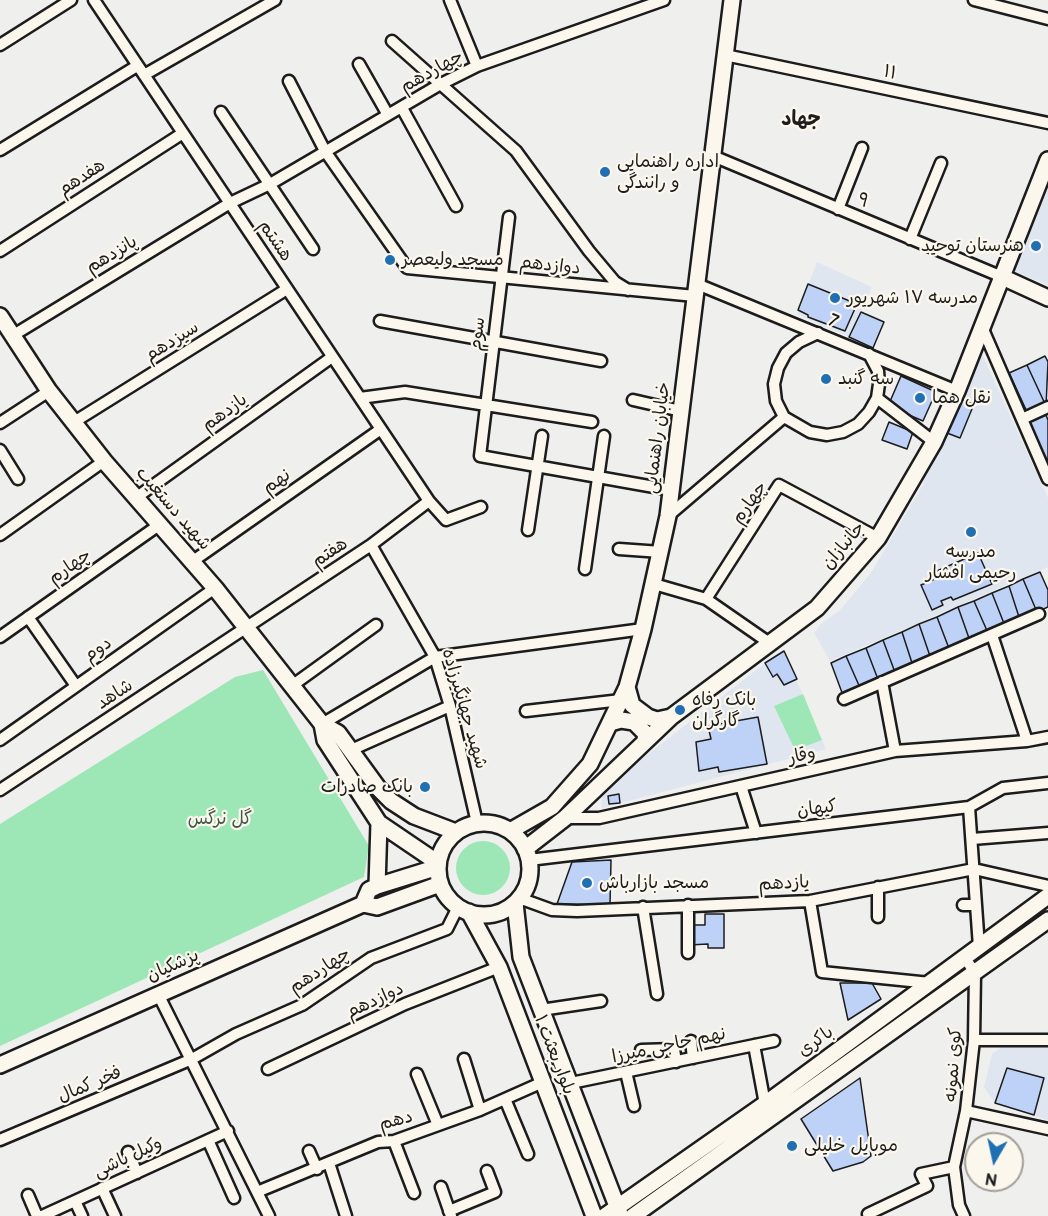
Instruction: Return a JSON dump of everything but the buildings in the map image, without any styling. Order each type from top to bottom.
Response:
[{"type":"main road","name":"خیابان راهنمایی","points":[[510,831],[552,807],[590,764],[624,694],[643,629],[668,516],[732,0]]},
{"type":"main road","name":"جانبازان","points":[[527,854],[670,717],[768,642],[817,608],[878,538],[934,442],[957,391],[1000,276],[1029,219],[1048,160]]},
{"type":"main road","points":[[1000,276],[1048,298]]},
{"type":"main road","name":"شهید دستغیب","points":[[0,316],[49,391],[104,461],[193,561],[322,723]]},
{"type":"main road","points":[[624,694],[632,705],[648,717],[657,720],[670,717]]},
{"type":"main road","points":[[610,723],[621,720],[634,722],[646,734],[645,740]]},
{"type":"main road","points":[[322,723],[338,733],[378,788],[391,801],[414,816],[456,832]]},
{"type":"main road","points":[[322,723],[325,740],[380,823],[438,865]]},
{"type":"main road","points":[[380,823],[377,886],[438,865]]},
{"type":"main road","points":[[477,823],[489,823],[510,831],[527,854],[529,880],[517,900],[494,914],[464,910],[444,893],[440,884],[438,865],[442,849],[456,832],[477,823]]},
{"type":"main road","name":"پزشکیان","points":[[0,1065],[363,904],[377,907],[440,884]]},
{"type":"main road","name":"پزشکیان","points":[[363,904],[369,890],[377,886]]},
{"type":"main road","name":"باکری","points":[[614,1213],[1048,896]]},
{"type":"main road","name":"بلوار بعثت ۱","points":[[517,900],[521,957],[571,1083],[614,1213]]},
{"type":"main road","name":"بلوار بعثت ۱","points":[[464,910],[499,967],[594,1216]]},
{"type":"main road","name":"باکری","points":[[633,1216],[1048,920]]},
{"type":"street","points":[[0,45],[71,0]]},
{"type":"street","name":"هشتم","points":[[94,0],[429,501],[446,520],[481,507]]},
{"type":"street","points":[[0,150],[141,70],[275,0]]},
{"type":"street","points":[[450,0],[477,66]]},
{"type":"street","name":"چهاردهم","points":[[230,203],[270,184],[439,85],[477,66],[664,0]]},
{"type":"street","points":[[974,0],[1048,19]]},
{"type":"street","points":[[392,41],[516,151],[589,251],[615,282],[630,291]]},
{"type":"street","name":"۱۱","points":[[725,55],[1048,123]]},
{"type":"street","points":[[359,64],[388,115]]},
{"type":"street","name":"دوازدهم","points":[[289,81],[325,151],[407,268],[630,291],[696,290]]},
{"type":"street","points":[[402,108],[456,206]]},
{"type":"street","points":[[221,112],[314,249]]},
{"type":"street","name":"هفدهم","points":[[0,251],[183,133]]},
{"type":"street","points":[[838,209],[862,148]]},
{"type":"street","name":"۹","points":[[713,156],[1000,276]]},
{"type":"street","points":[[910,239],[941,163]]},
{"type":"street","name":"پانزدهم","points":[[12,336],[230,203]]},
{"type":"street","name":"سوم","points":[[508,217],[480,456],[538,466]]},
{"type":"street","name":"سیزدهم","points":[[74,422],[287,289]]},
{"type":"street","name":"7","points":[[696,290],[818,333],[957,391]]},
{"type":"street","points":[[380,321],[601,361]]},
{"type":"street","points":[[982,327],[1048,479]]},
{"type":"street","points":[[818,333],[799,342],[786,353],[778,368],[774,384],[776,401],[784,417],[810,432],[827,435],[843,432],[858,424],[869,412],[877,398],[878,371],[869,354]]},
{"type":"street","name":"یازدهم","points":[[137,497],[332,357]]},
{"type":"street","points":[[0,423],[49,391]]},
{"type":"street","points":[[360,398],[405,392],[592,422]]},
{"type":"street","points":[[877,398],[934,442]]},
{"type":"street","points":[[633,400],[681,411]]},
{"type":"street","points":[[1022,419],[1048,406]]},
{"type":"street","points":[[668,516],[784,417]]},
{"type":"street","name":"نهم","points":[[193,561],[381,429]]},
{"type":"street","points":[[528,530],[542,436]]},
{"type":"street","points":[[585,569],[604,436]]},
{"type":"street","points":[[0,450],[18,478]]},
{"type":"street","points":[[0,535],[104,461]]},
{"type":"street","points":[[538,466],[671,490]]},
{"type":"street","name":"چهارم","points":[[706,598],[779,485],[878,538]]},
{"type":"street","name":"هفتم","points":[[247,628],[371,545],[429,501]]},
{"type":"street","name":"چهارم","points":[[0,637],[159,525]]},
{"type":"street","name":"شهید جهانگیرزاده","points":[[371,545],[435,657],[450,706],[477,823]]},
{"type":"street","points":[[619,549],[661,552]]},
{"type":"street","points":[[654,584],[706,598],[768,642]]},
{"type":"street","name":"دوم","points":[[0,740],[215,588]]},
{"type":"street","points":[[844,699],[1039,615]]},
{"type":"street","points":[[28,617],[76,686]]},
{"type":"street","points":[[293,685],[376,626]]},
{"type":"street","name":"شاهد","points":[[0,789],[247,628]]},
{"type":"street","points":[[322,723],[435,657],[643,629]]},
{"type":"street","points":[[992,635],[1028,741]]},
{"type":"street","points":[[882,682],[895,751]]},
{"type":"street","points":[[526,711],[624,694]]},
{"type":"street","points":[[351,750],[450,706]]},
{"type":"street","name":"وقار","points":[[565,818],[599,818],[895,751],[1028,741],[1048,737]]},
{"type":"street","points":[[980,947],[969,807],[1003,788],[1048,783]]},
{"type":"street","points":[[741,786],[756,833]]},
{"type":"street","name":"کیهان","points":[[527,854],[756,833],[969,807]]},
{"type":"street","points":[[972,839],[1048,833]]},
{"type":"street","name":"یازدهم","points":[[517,900],[552,910],[577,911],[810,901],[974,868],[1048,886]]},
{"type":"street","points":[[878,887],[879,917]]},
{"type":"street","points":[[810,901],[822,972],[930,983]]},
{"type":"street","points":[[688,905],[688,953]]},
{"type":"street","points":[[963,905],[976,905]]},
{"type":"street","points":[[644,907],[657,994]]},
{"type":"street","name":"چهاردهم","points":[[192,1059],[237,1034],[302,1005],[371,958],[447,929],[464,910]]},
{"type":"street","points":[[964,958],[975,973]]},
{"type":"street","name":"دوازدهم","points":[[268,1069],[405,1004],[499,967]]},
{"type":"street","name":"کوی نمونه","points":[[975,973],[974,1040],[966,1111],[1048,1129]]},
{"type":"street","points":[[158,994],[269,1216]]},
{"type":"street","points":[[541,1010],[601,1001]]},
{"type":"street","points":[[974,1040],[1048,1040]]},
{"type":"street","points":[[692,1041],[693,1058]]},
{"type":"street","name":"نهم حاجی میرزا","points":[[571,1083],[774,1041]]},
{"type":"street","points":[[754,1045],[765,1104]]},
{"type":"street","points":[[641,1050],[674,1049],[676,1062]]},
{"type":"street","name":"فخر کمال","points":[[0,1140],[192,1059]]},
{"type":"street","points":[[464,1059],[480,1110]]},
{"type":"street","points":[[626,1072],[634,1106]]},
{"type":"street","points":[[417,1074],[438,1125]]},
{"type":"street","name":"دهم","points":[[257,1192],[296,1173],[317,1169],[378,1142],[394,1141],[480,1110],[543,1082]]},
{"type":"street","points":[[505,1099],[528,1154]]},
{"type":"street","points":[[964,1216],[959,1205],[954,1167],[966,1111]]},
{"type":"street","name":"وکیل باشی","points":[[42,1216],[228,1131]]},
{"type":"street","points":[[208,1140],[234,1198]]},
{"type":"street","points":[[394,1141],[414,1193]]},
{"type":"street","points":[[309,1151],[317,1169]]},
{"type":"street","points":[[128,1152],[137,1173]]},
{"type":"street","points":[[329,1163],[346,1216]]},
{"type":"street","points":[[868,1214],[927,1186],[921,1174],[954,1167]]},
{"type":"street","points":[[441,1187],[450,1214],[495,1192],[487,1171]]},
{"type":"street","points":[[102,1188],[115,1216]]},
{"type":"street","points":[[28,1196],[37,1216]]},
{"type":"street","points":[[75,1201],[82,1216]]},
{"type":"shaded area","name":"هنرستان توحید","points":[[1048,183],[1048,285],[1014,271]]},
{"type":"shaded area","name":"مدرسه ۱۷ شهریور","points":[[817,262],[872,287],[849,337],[797,314]]},
{"type":"shaded area","name":"مدرسه رحیمی افشار","points":[[981,352],[1048,498],[1048,567],[830,661],[814,633],[820,625],[840,610],[871,573],[924,483],[922,476],[967,388]]},
{"type":"shaded area","points":[[784,651],[826,749],[602,808],[601,791],[765,663]]},
{"type":"shaded area","points":[[1048,1042],[1048,1120],[995,1103],[984,1087],[992,1054],[1007,1043]]},
{"type":"green space","name":"گل نرگس","points":[[263,670],[369,846],[364,877],[0,1046],[0,824],[235,677]]},
{"type":"green space","points":[[803,694],[822,740],[795,750],[774,706]]},
{"type":"green space","points":[[478,841],[488,841],[498,845],[506,853],[510,868],[506,883],[498,891],[488,895],[478,895],[468,891],[460,883],[456,873],[456,863],[460,853],[468,845]]},
{"type":"place","name":"اداره راهنمایی و رانندگی","points":[[605,172]]},
{"type":"place","name":"هنرستان توحید","points":[[1036,246]]},
{"type":"place","name":"مسجد ولیعصر","points":[[390,260]]},
{"type":"place","name":"مدرسه ۱۷ شهریور","points":[[835,298]]},
{"type":"place","name":"سه گنبد","points":[[826,379]]},
{"type":"place","name":"نقل هما","points":[[920,398]]},
{"type":"place","name":"مدرسه رحیمی افشار","points":[[971,532]]},
{"type":"place","name":"بانک رفاه گارگران","points":[[680,710]]},
{"type":"place","name":"بانک صادرات","points":[[425,787]]},
{"type":"place","name":"مسجد بازارباش","points":[[587,883]]},
{"type":"place","name":"موبایل خلیلی","points":[[792,1146]]},
{"type":"district","name":"جهاد","points":[[801,120]]}]
